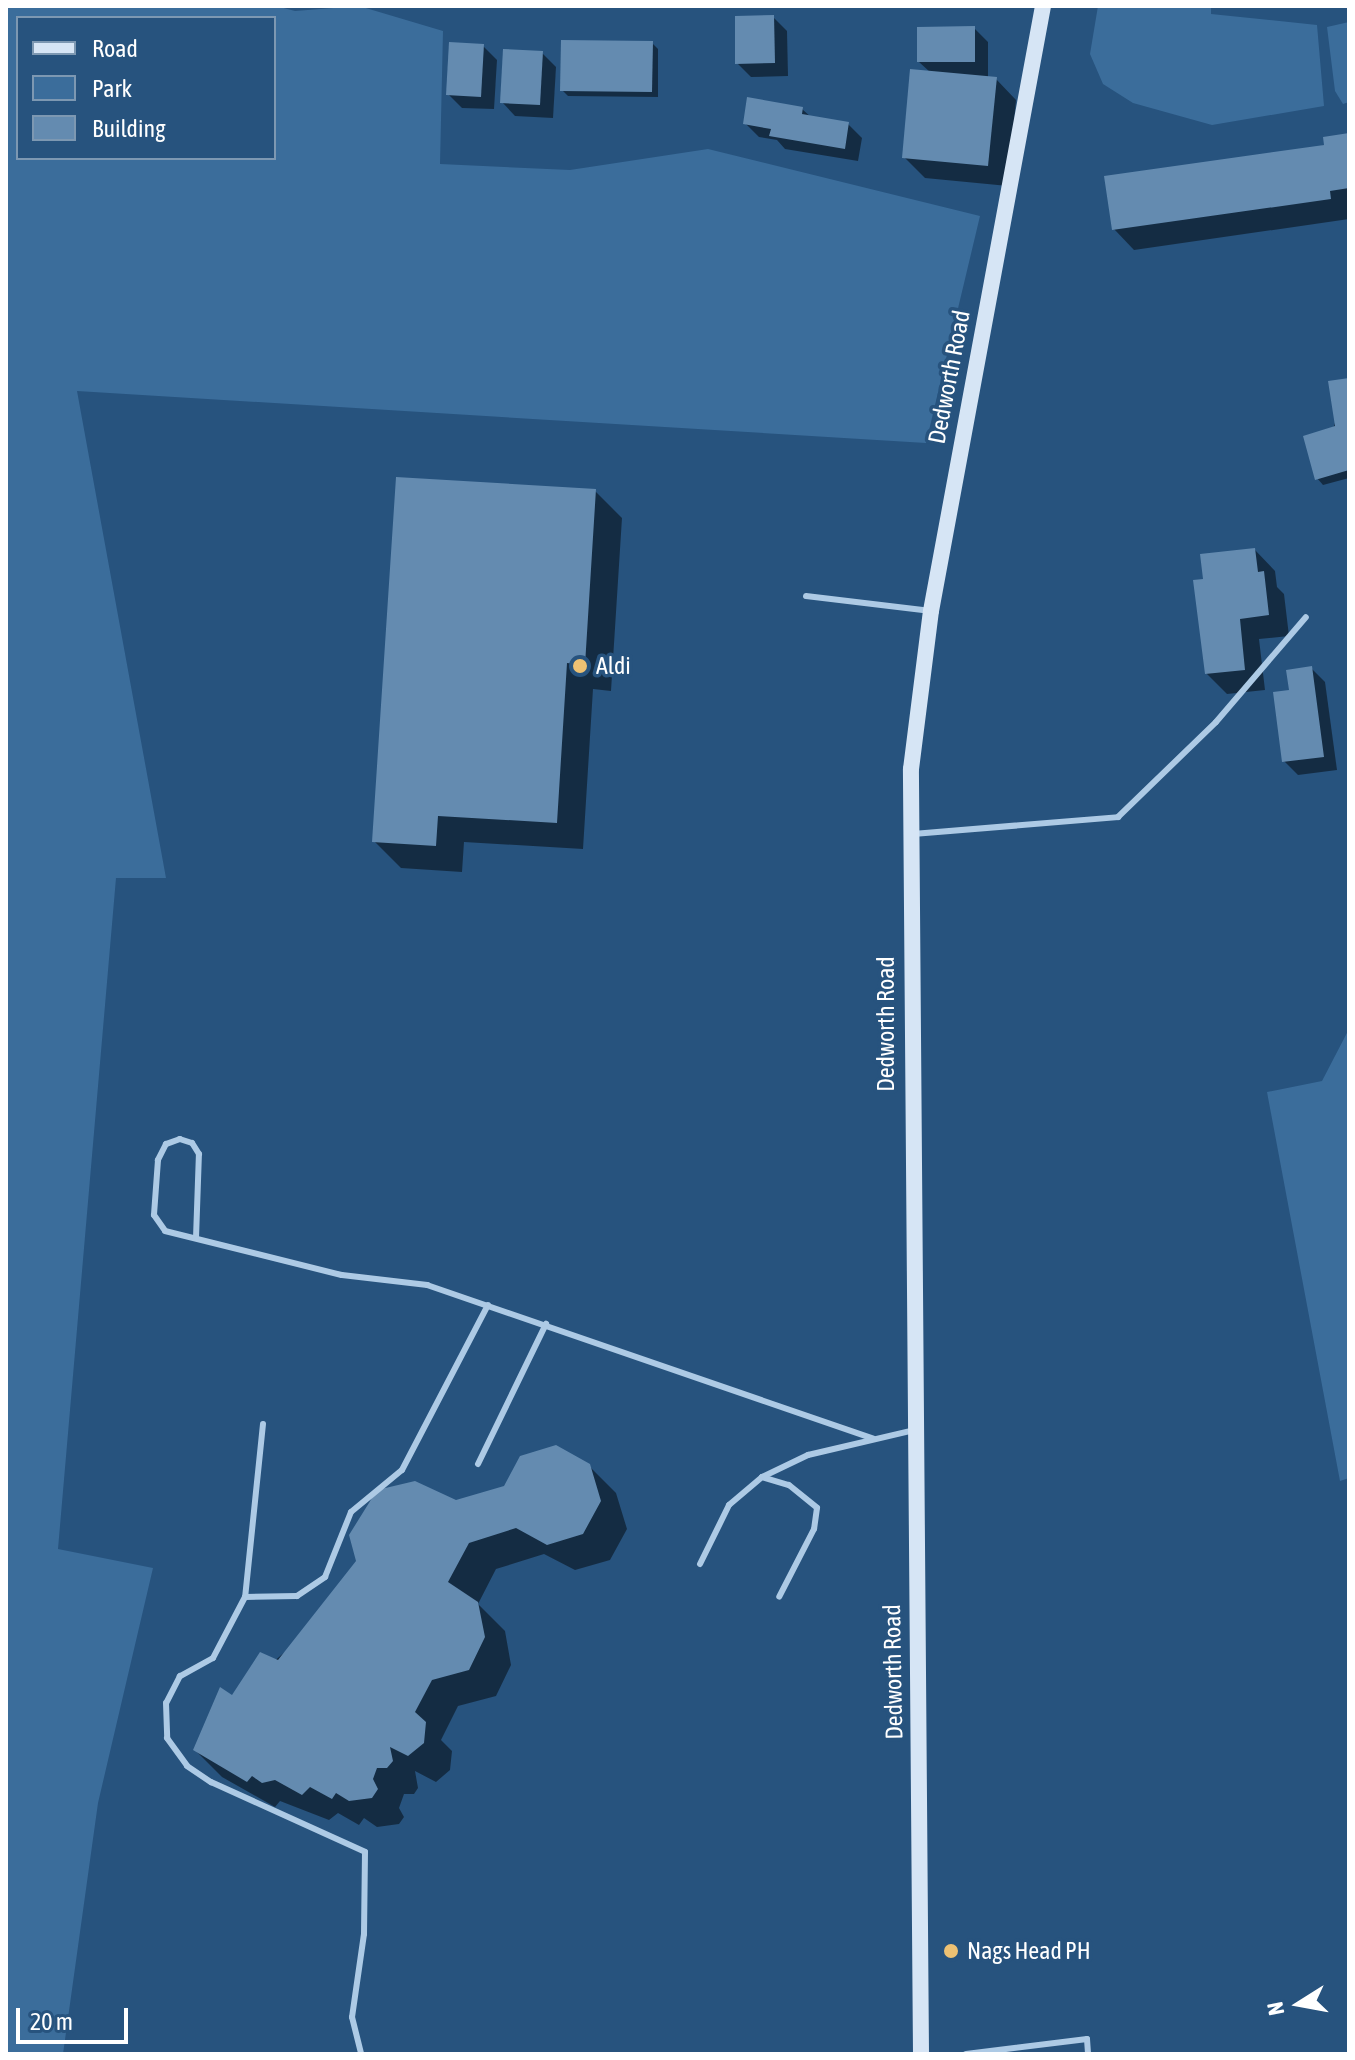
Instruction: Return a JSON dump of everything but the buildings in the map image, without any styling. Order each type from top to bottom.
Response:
[{"type":"main road","name":"Dedworth Road","points":[[921,2054],[909,835],[915,713],[931,611],[1043,6]]},
{"type":"lane","points":[[806,596],[931,611]]},
{"type":"lane","points":[[909,835],[1118,817],[1216,722],[1306,617]]},
{"type":"lane","points":[[196,1238],[199,1154],[192,1143],[180,1139],[166,1144],[158,1160],[154,1215],[165,1231],[342,1275],[427,1285],[873,1439]]},
{"type":"lane","points":[[245,1597],[297,1596],[325,1577],[351,1512],[402,1470],[488,1305]]},
{"type":"lane","points":[[478,1464],[546,1324]]},
{"type":"lane","points":[[263,1424],[245,1597],[213,1658],[180,1676],[166,1703],[167,1738],[187,1766],[211,1782],[365,1852],[364,1934],[352,2017],[361,2054]]},
{"type":"lane","points":[[700,1564],[729,1505],[762,1477],[808,1455],[915,1430]]},
{"type":"lane","points":[[762,1477],[789,1485],[817,1508],[814,1529],[779,1597]]},
{"type":"lane","points":[[966,2054],[1087,2039],[1088,2054]]},
{"type":"green space","points":[[6,6],[276,6],[295,11],[359,6],[443,31],[440,164],[570,170],[708,149],[980,216],[926,443],[77,391],[166,878],[116,878],[58,1549],[153,1568],[98,1803],[63,2054],[6,2054]]},
{"type":"green space","points":[[1098,6],[1211,6],[1211,14],[1317,25],[1324,106],[1212,125],[1133,103],[1103,84],[1090,54]]},
{"type":"green space","points":[[1349,22],[1349,102],[1343,104],[1335,91],[1327,27]]},
{"type":"green space","points":[[1349,1029],[1349,1478],[1340,1481],[1267,1092],[1322,1081]]},
{"type":"place","name":"Aldi","points":[[580,666]]},
{"type":"place","name":"Nags Head PH","points":[[951,1951]]}]
